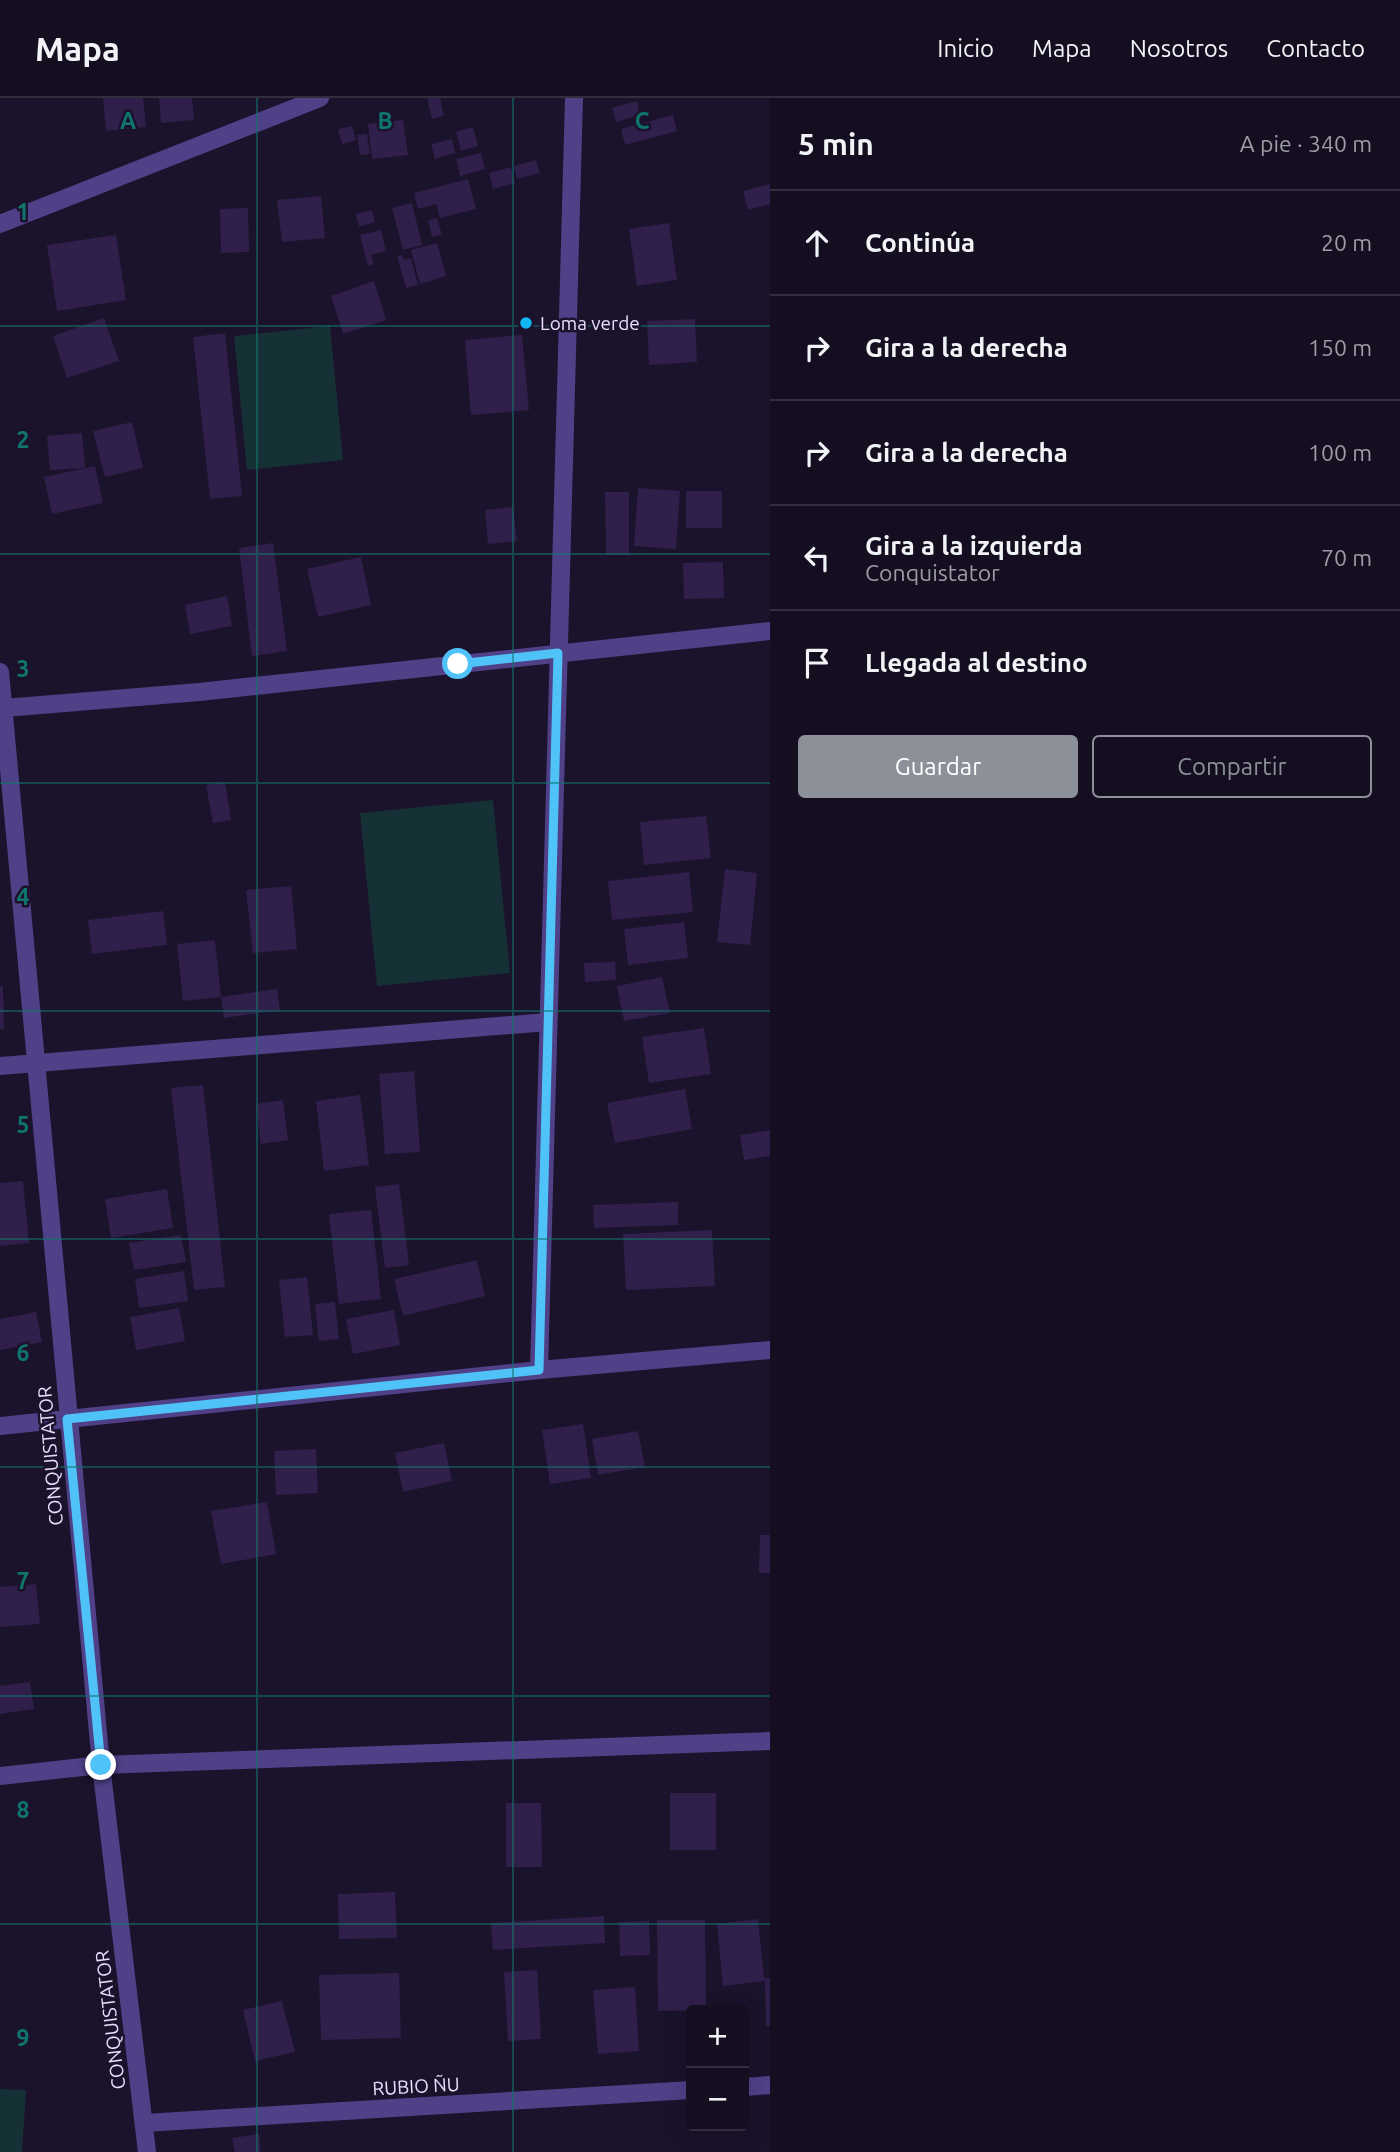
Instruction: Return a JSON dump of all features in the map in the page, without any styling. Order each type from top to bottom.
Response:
[{"type":"street","points":[[0,224],[320,98]]},
{"type":"street","points":[[539,1370],[574,98]]},
{"type":"street","points":[[3,720],[199,692],[770,631]]},
{"type":"street","name":"CONQUISTATOR","points":[[0,671],[101,1765],[147,2152]]},
{"type":"street","points":[[0,1066],[548,1022]]},
{"type":"street","points":[[0,1426],[539,1370],[770,1350]]},
{"type":"street","points":[[0,1776],[101,1765],[770,1741]]},
{"type":"street","points":[[749,2087],[770,2085]]},
{"type":"street","name":"RUBIO ÑU","points":[[144,2123],[686,2090]]},
{"type":"green space","points":[[330,326],[343,460],[247,470],[234,336]]},
{"type":"green space","points":[[493,800],[510,973],[377,986],[360,813]]},
{"type":"green space","points":[[0,2089],[26,2090],[22,2152],[0,2152]]},
{"type":"building","points":[[103,98],[143,98],[146,127],[106,131]]},
{"type":"building","points":[[159,98],[192,98],[194,120],[161,123]]},
{"type":"building","points":[[427,98],[440,98],[444,116],[432,119]]},
{"type":"building","points":[[637,101],[640,115],[616,122],[612,108]]},
{"type":"building","points":[[673,115],[677,131],[625,145],[621,129]]},
{"type":"building","points":[[403,120],[408,155],[372,159],[368,124]]},
{"type":"building","points":[[352,126],[356,140],[342,144],[338,129]]},
{"type":"building","points":[[473,127],[478,146],[461,151],[456,132]]},
{"type":"building","points":[[367,134],[370,154],[360,155],[357,135]]},
{"type":"building","points":[[452,139],[455,153],[435,159],[431,144]]},
{"type":"building","points":[[481,153],[485,169],[460,176],[456,159]]},
{"type":"building","points":[[536,160],[540,173],[517,179],[514,166]]},
{"type":"building","points":[[511,167],[515,183],[493,189],[489,173]]},
{"type":"building","points":[[468,179],[476,209],[440,218],[436,204],[418,209],[414,193]]},
{"type":"building","points":[[770,184],[770,204],[748,210],[743,191]]},
{"type":"building","points":[[321,196],[325,238],[282,242],[277,200]]},
{"type":"building","points":[[412,203],[422,245],[403,250],[392,208]]},
{"type":"building","points":[[248,208],[249,252],[221,253],[220,209]]},
{"type":"building","points":[[372,210],[375,222],[359,227],[356,214]]},
{"type":"building","points":[[437,218],[442,235],[432,237],[428,220]]},
{"type":"building","points":[[669,223],[677,280],[637,286],[629,229]]},
{"type":"building","points":[[381,230],[386,251],[371,255],[374,264],[368,266],[360,235]]},
{"type":"building","points":[[116,235],[126,300],[57,311],[47,245]]},
{"type":"building","points":[[437,243],[446,276],[420,284],[411,250]]},
{"type":"building","points":[[402,255],[404,260],[411,258],[418,285],[406,288],[397,256]]},
{"type":"building","points":[[374,281],[386,320],[343,334],[331,296]]},
{"type":"building","points":[[104,318],[119,361],[67,378],[53,336]]},
{"type":"building","points":[[695,319],[697,362],[649,365],[647,321]]},
{"type":"building","points":[[225,333],[242,496],[210,499],[193,337]]},
{"type":"building","points":[[522,335],[529,410],[471,415],[465,340]]},
{"type":"building","points":[[132,422],[143,468],[105,477],[93,431]]},
{"type":"building","points":[[82,433],[85,468],[50,470],[47,436]]},
{"type":"building","points":[[95,466],[103,503],[52,514],[44,477]]},
{"type":"building","points":[[638,488],[680,491],[676,549],[634,546]]},
{"type":"building","points":[[686,491],[722,491],[722,528],[686,528]]},
{"type":"building","points":[[605,492],[629,492],[629,555],[606,555]]},
{"type":"building","points":[[513,507],[517,541],[488,544],[485,510]]},
{"type":"building","points":[[273,543],[287,651],[252,656],[239,548]]},
{"type":"building","points":[[361,557],[371,605],[318,617],[307,569]]},
{"type":"building","points":[[723,562],[724,598],[684,599],[683,563]]},
{"type":"building","points":[[227,596],[232,626],[190,634],[185,605]]},
{"type":"building","points":[[225,782],[231,820],[213,823],[206,785]]},
{"type":"building","points":[[706,816],[711,858],[644,865],[640,822]]},
{"type":"building","points":[[725,869],[757,873],[750,945],[717,942]]},
{"type":"building","points":[[689,872],[693,912],[612,920],[608,881]]},
{"type":"building","points":[[291,886],[297,949],[253,953],[246,890]]},
{"type":"building","points":[[163,911],[167,945],[92,954],[88,920]]},
{"type":"building","points":[[684,922],[688,958],[628,965],[624,929]]},
{"type":"building","points":[[215,940],[221,997],[183,1001],[177,944]]},
{"type":"building","points":[[615,962],[616,980],[585,982],[584,963]]},
{"type":"building","points":[[662,977],[670,1013],[624,1021],[617,986]]},
{"type":"building","points":[[0,986],[3,986],[4,1029],[0,1029]]},
{"type":"building","points":[[277,989],[280,1010],[224,1018],[221,997]]},
{"type":"building","points":[[704,1028],[711,1074],[649,1083],[642,1037]]},
{"type":"building","points":[[414,1071],[420,1152],[385,1154],[379,1074]]},
{"type":"building","points":[[203,1085],[225,1287],[194,1290],[171,1088]]},
{"type":"building","points":[[685,1089],[692,1129],[615,1143],[607,1103]]},
{"type":"building","points":[[360,1095],[369,1165],[324,1171],[316,1101]]},
{"type":"building","points":[[283,1100],[288,1140],[261,1144],[256,1104]]},
{"type":"building","points":[[770,1130],[770,1156],[744,1160],[740,1135]]},
{"type":"building","points":[[23,1181],[29,1243],[0,1246],[0,1183]]},
{"type":"building","points":[[399,1184],[409,1265],[385,1268],[375,1187]]},
{"type":"building","points":[[167,1189],[173,1228],[111,1238],[105,1199]]},
{"type":"building","points":[[678,1202],[678,1225],[594,1228],[593,1205]]},
{"type":"building","points":[[371,1210],[381,1299],[339,1304],[329,1214]]},
{"type":"building","points":[[712,1230],[715,1286],[626,1290],[623,1234]]},
{"type":"building","points":[[181,1235],[186,1262],[134,1270],[129,1243]]},
{"type":"building","points":[[477,1260],[485,1296],[403,1316],[394,1279]]},
{"type":"building","points":[[184,1271],[188,1301],[139,1308],[135,1279]]},
{"type":"building","points":[[307,1277],[313,1335],[285,1337],[279,1280]]},
{"type":"building","points":[[335,1302],[339,1339],[319,1341],[315,1304]]},
{"type":"building","points":[[179,1308],[185,1341],[136,1350],[130,1317]]},
{"type":"building","points":[[394,1310],[400,1345],[353,1354],[346,1319]]},
{"type":"building","points":[[36,1312],[42,1342],[0,1350],[0,1319]]},
{"type":"building","points":[[583,1424],[591,1478],[550,1484],[542,1430]]},
{"type":"building","points":[[638,1431],[645,1467],[598,1475],[592,1439]]},
{"type":"building","points":[[444,1443],[452,1481],[403,1492],[395,1453]]},
{"type":"building","points":[[316,1449],[318,1493],[276,1495],[274,1451]]},
{"type":"building","points":[[267,1502],[276,1554],[221,1564],[211,1511]]},
{"type":"building","points":[[760,1535],[770,1535],[770,1573],[759,1573]]},
{"type":"building","points":[[36,1584],[40,1624],[0,1627],[0,1587]]},
{"type":"building","points":[[30,1682],[34,1709],[0,1714],[0,1686]]},
{"type":"building","points":[[670,1793],[716,1793],[716,1850],[670,1850]]},
{"type":"building","points":[[506,1803],[541,1803],[542,1867],[506,1867]]},
{"type":"building","points":[[395,1892],[397,1938],[339,1939],[338,1894]]},
{"type":"building","points":[[604,1916],[605,1943],[493,1950],[491,1923]]},
{"type":"building","points":[[758,1919],[764,1978],[770,1978],[770,2026],[766,2026],[765,1981],[723,1986],[717,1924]]},
{"type":"building","points":[[657,1920],[705,1920],[706,2005],[686,2005],[686,2010],[658,2011]]},
{"type":"building","points":[[649,1921],[650,1955],[620,1956],[619,1922]]},
{"type":"building","points":[[537,1970],[541,2039],[508,2041],[504,1972]]},
{"type":"building","points":[[399,1973],[401,2038],[321,2040],[319,1975]]},
{"type":"building","points":[[635,1987],[639,2051],[598,2054],[593,1990]]},
{"type":"building","points":[[282,2001],[295,2052],[255,2061],[243,2010]]},
{"type":"building","points":[[259,2134],[261,2152],[235,2152],[232,2138]]},
{"type":"place","name":"Loma verde","points":[[526,323]]},
{"type":"route","points":[[101,1765],[67,1419],[539,1370],[558,653],[458,664]]}]
